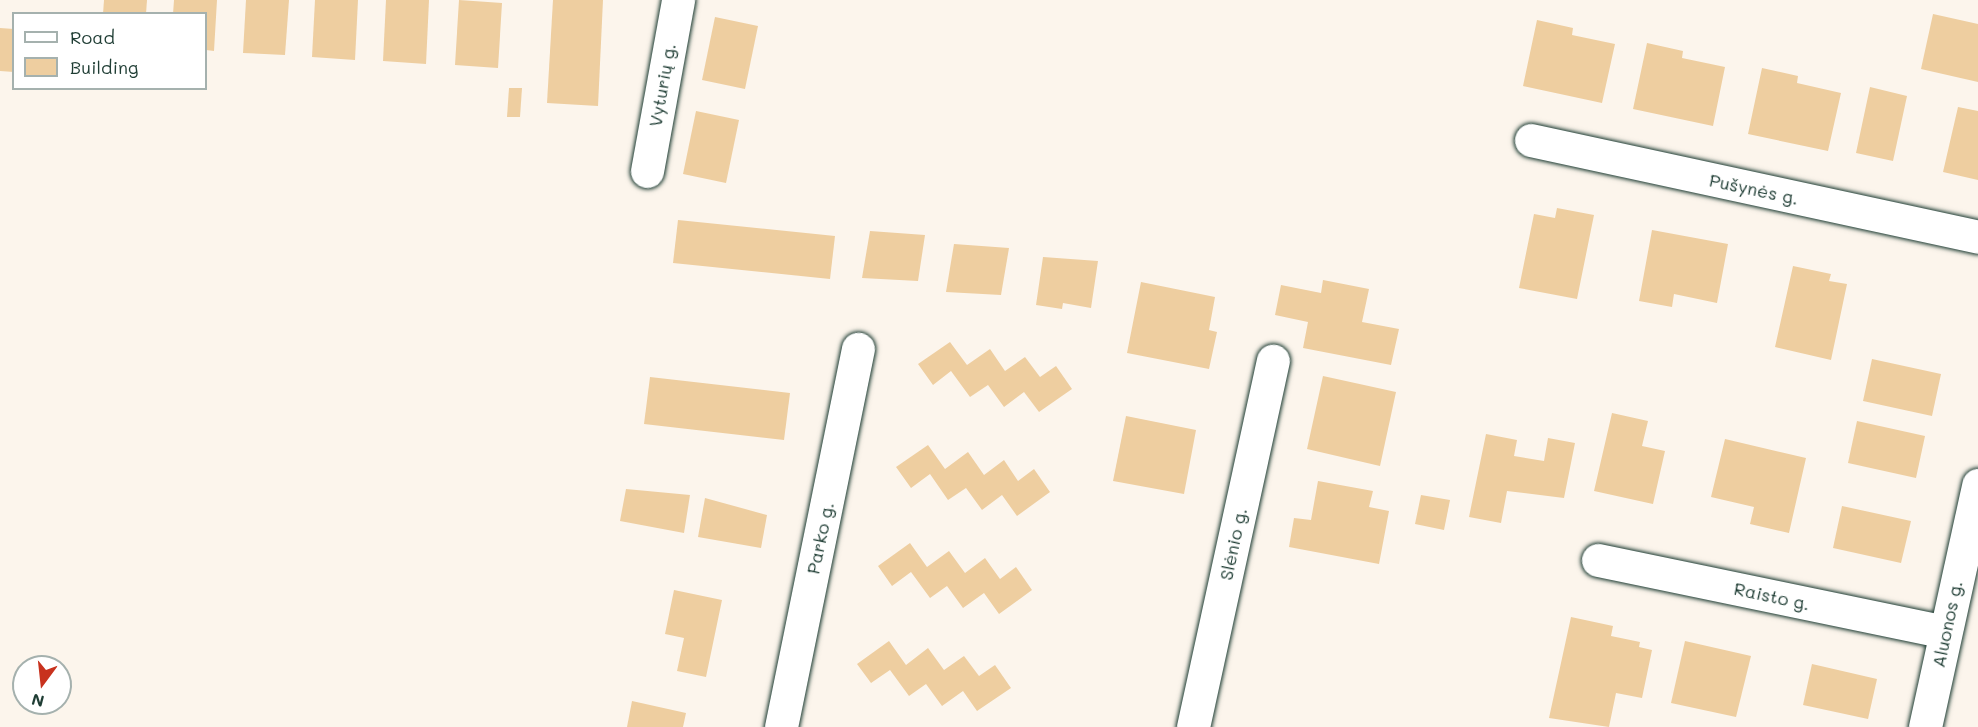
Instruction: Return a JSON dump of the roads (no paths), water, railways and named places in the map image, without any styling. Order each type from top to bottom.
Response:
[{"type":"street","name":"Vyturių g.","points":[[646,171],[678,0]]},
{"type":"street","name":"Pušynės g.","points":[[1531,140],[1978,237]]},
{"type":"street","name":"Parko g.","points":[[781,727],[858,349]]},
{"type":"street","name":"Slėnio g.","points":[[1193,727],[1273,361]]},
{"type":"street","name":"Aluonos g.","points":[[1925,727],[1978,485]]},
{"type":"street","name":"Raisto g.","points":[[1598,560],[1945,632]]}]
